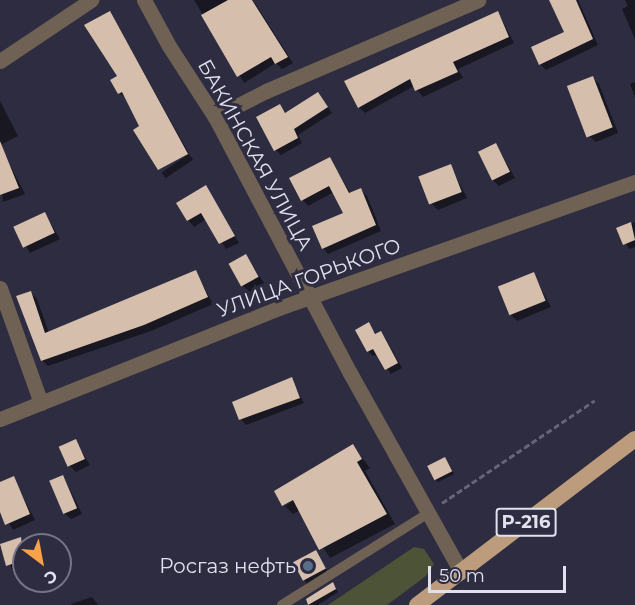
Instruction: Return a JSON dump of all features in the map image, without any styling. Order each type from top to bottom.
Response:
[{"type":"highway","name":"Р-216","points":[[417,605],[635,439]]},
{"type":"street","points":[[0,61],[91,0]]},
{"type":"street","name":"БАКИНСКАЯ УЛИЦА","points":[[144,0],[169,46],[215,117],[427,514],[461,572]]},
{"type":"street","points":[[215,117],[266,91],[478,0]]},
{"type":"street","name":"УЛИЦА ГОРЬКОГО","points":[[0,418],[279,308],[311,299],[635,182]]},
{"type":"street","points":[[0,288],[40,403]]},
{"type":"lane","points":[[282,605],[427,514]]},
{"type":"path","points":[[427,514],[595,400]]},
{"type":"green space","points":[[414,547],[424,549],[434,564],[426,576],[387,605],[328,605]]},
{"type":"building","points":[[228,0],[252,0],[288,57],[275,64],[271,57],[237,77],[201,15]]},
{"type":"building","points":[[549,0],[576,0],[593,39],[539,65],[531,47],[564,32]]},
{"type":"building","points":[[110,11],[188,154],[158,170],[133,130],[139,126],[122,92],[118,94],[110,80],[117,76],[84,25]]},
{"type":"building","points":[[498,11],[509,37],[453,62],[458,72],[415,91],[410,79],[358,108],[344,81]]},
{"type":"building","points":[[593,76],[613,127],[587,137],[567,86]]},
{"type":"building","points":[[318,92],[328,107],[294,129],[298,138],[274,151],[256,117],[280,104],[285,113]]},
{"type":"building","points":[[0,141],[19,188],[0,195]]},
{"type":"building","points":[[496,143],[510,172],[492,181],[478,152]]},
{"type":"building","points":[[330,157],[349,193],[361,188],[376,225],[322,249],[312,226],[343,213],[329,186],[301,201],[289,178]]},
{"type":"building","points":[[451,164],[462,192],[429,205],[418,177]]},
{"type":"building","points":[[206,185],[235,236],[219,244],[201,213],[187,221],[176,203]]},
{"type":"building","points":[[45,212],[55,233],[23,248],[13,227]]},
{"type":"building","points":[[631,222],[635,240],[623,245],[616,228]]},
{"type":"building","points":[[246,254],[259,277],[241,286],[229,264]]},
{"type":"building","points":[[196,270],[208,297],[144,325],[41,361],[16,296],[31,291],[45,333]]},
{"type":"building","points":[[534,272],[546,301],[509,315],[498,287]]},
{"type":"building","points":[[369,322],[375,334],[381,331],[398,363],[385,370],[373,349],[367,352],[355,330]]},
{"type":"building","points":[[292,377],[300,398],[239,420],[232,402]]},
{"type":"building","points":[[76,439],[85,459],[68,467],[59,447]]},
{"type":"building","points":[[353,444],[362,459],[357,462],[387,514],[319,550],[293,500],[282,506],[274,491]]},
{"type":"building","points":[[445,457],[452,471],[434,480],[427,466]]},
{"type":"building","points":[[63,475],[77,508],[63,514],[49,481]]},
{"type":"building","points":[[14,476],[30,514],[5,525],[0,512],[0,482]]},
{"type":"building","points":[[12,540],[12,564],[6,566],[0,544]]},
{"type":"building","points":[[316,550],[326,569],[303,581],[293,562]]},
{"type":"building","points":[[333,582],[336,589],[308,605],[306,599]]},
{"type":"place","name":"Росгаз нефть","points":[[308,566]]}]
